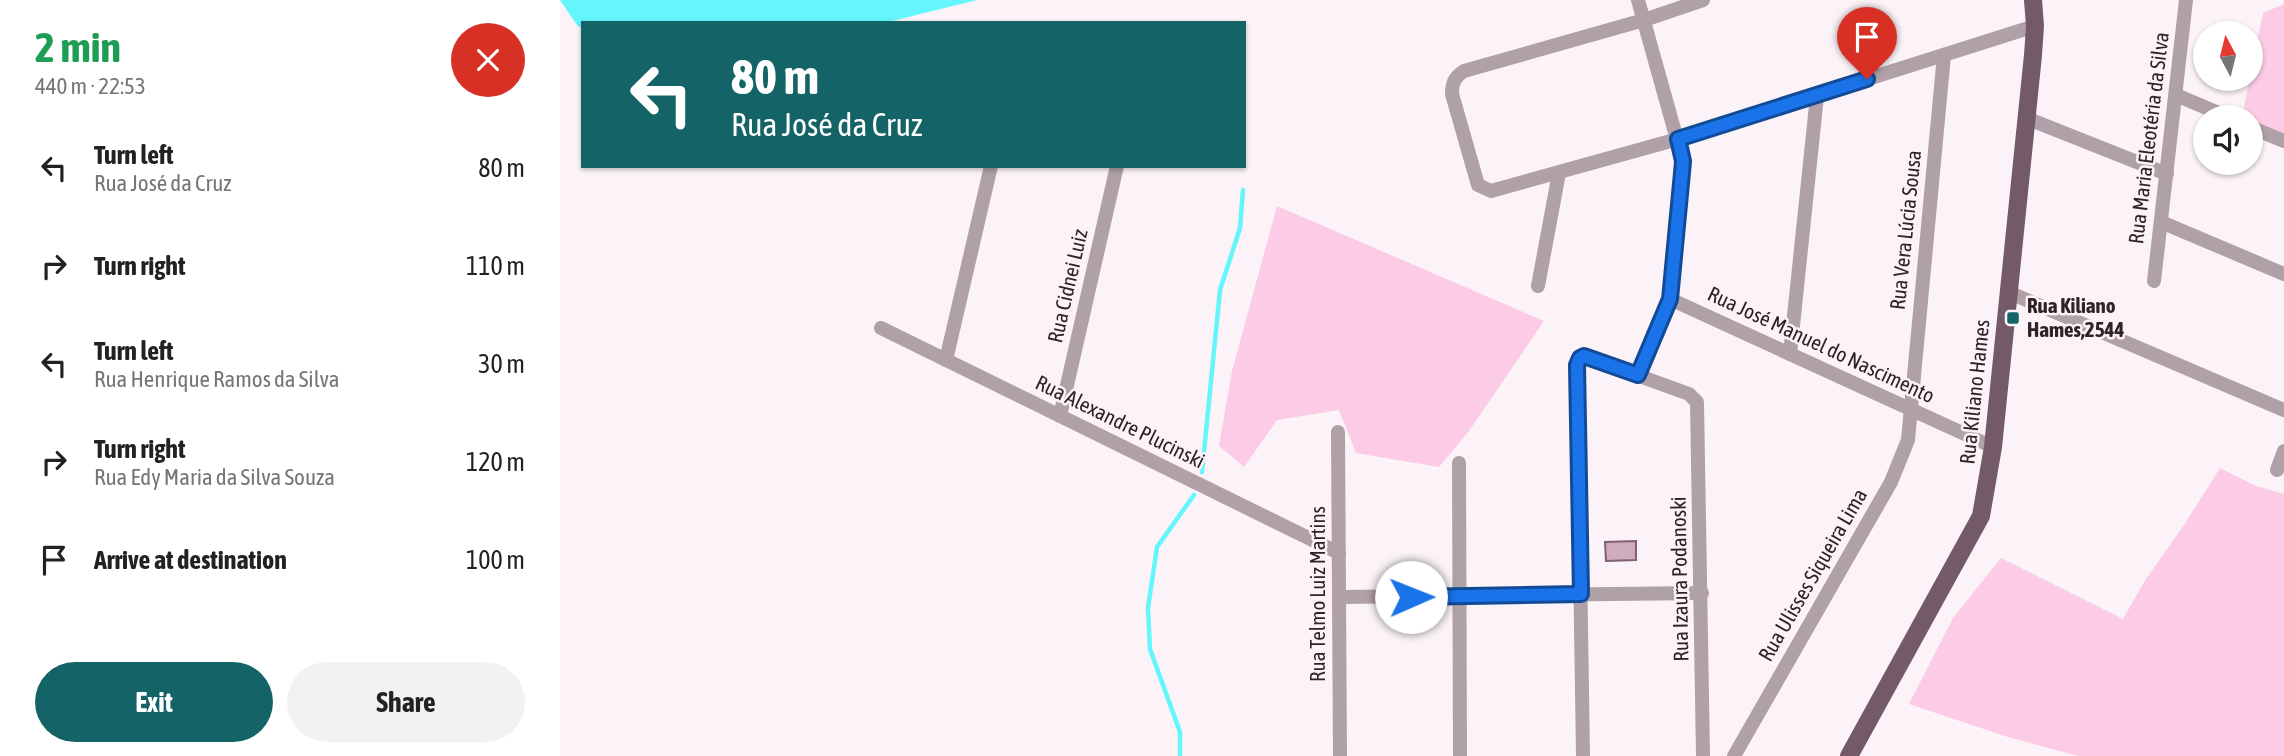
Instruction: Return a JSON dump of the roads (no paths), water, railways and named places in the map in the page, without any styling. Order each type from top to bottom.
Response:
[{"type":"main road","name":"Rua Kiliano Hames","points":[[1849,756],[1981,516],[1993,447],[2035,26],[2033,0]]},
{"type":"street","points":[[1583,756],[1577,365],[1580,358],[1587,358],[1638,375],[1670,299],[1683,161],[1638,0]]},
{"type":"street","points":[[1703,0],[1644,20],[1464,71],[1456,77],[1452,94],[1478,185],[1491,191],[1559,173],[1678,139],[2035,26]]},
{"type":"street","name":"Rua Maria Eleotéria da Silva","points":[[2154,281],[2186,0]]},
{"type":"street","name":"Rua Vera Lúcia Sousa","points":[[1910,409],[1944,55]]},
{"type":"street","points":[[2176,95],[2200,105]]},
{"type":"street","points":[[1790,354],[1816,96]]},
{"type":"street","points":[[2026,118],[2167,174]]},
{"type":"street","points":[[2263,132],[2284,141]]},
{"type":"street","points":[[946,360],[991,168]]},
{"type":"street","name":"Rua Cidnei Luiz","points":[[1060,416],[1117,168]]},
{"type":"street","points":[[1538,286],[1559,173]]},
{"type":"street","points":[[2161,222],[2284,274]]},
{"type":"street","points":[[2008,292],[2284,411]]},
{"type":"street","name":"Rua José Manuel do Nascimento","points":[[1670,299],[1993,447]]},
{"type":"street","name":"Rua Alexandre Plucinski","points":[[881,328],[1339,553]]},
{"type":"street","name":"Rua Izaura Podanoski","points":[[1638,375],[1689,394],[1697,402],[1703,756]]},
{"type":"street","name":"Rua Ulisses Siqueira Lima","points":[[1734,756],[1891,482],[1908,440],[1910,409]]},
{"type":"street","name":"Rua Telmo Luiz Martins","points":[[1338,432],[1340,756]]},
{"type":"street","points":[[2277,470],[2284,451]]},
{"type":"street","points":[[1459,463],[1460,756]]},
{"type":"street","points":[[1339,597],[1702,593]]},
{"type":"water","points":[[560,0],[977,0],[892,21],[581,21],[581,28]]},
{"type":"waterway","points":[[1202,472],[1220,290],[1240,228],[1243,190]]},
{"type":"waterway","points":[[1180,756],[1180,732],[1150,649],[1148,608],[1157,547],[1194,495]]},
{"type":"place","name":"Rua Kiliano Hames,2544","points":[[2013,318]]}]
